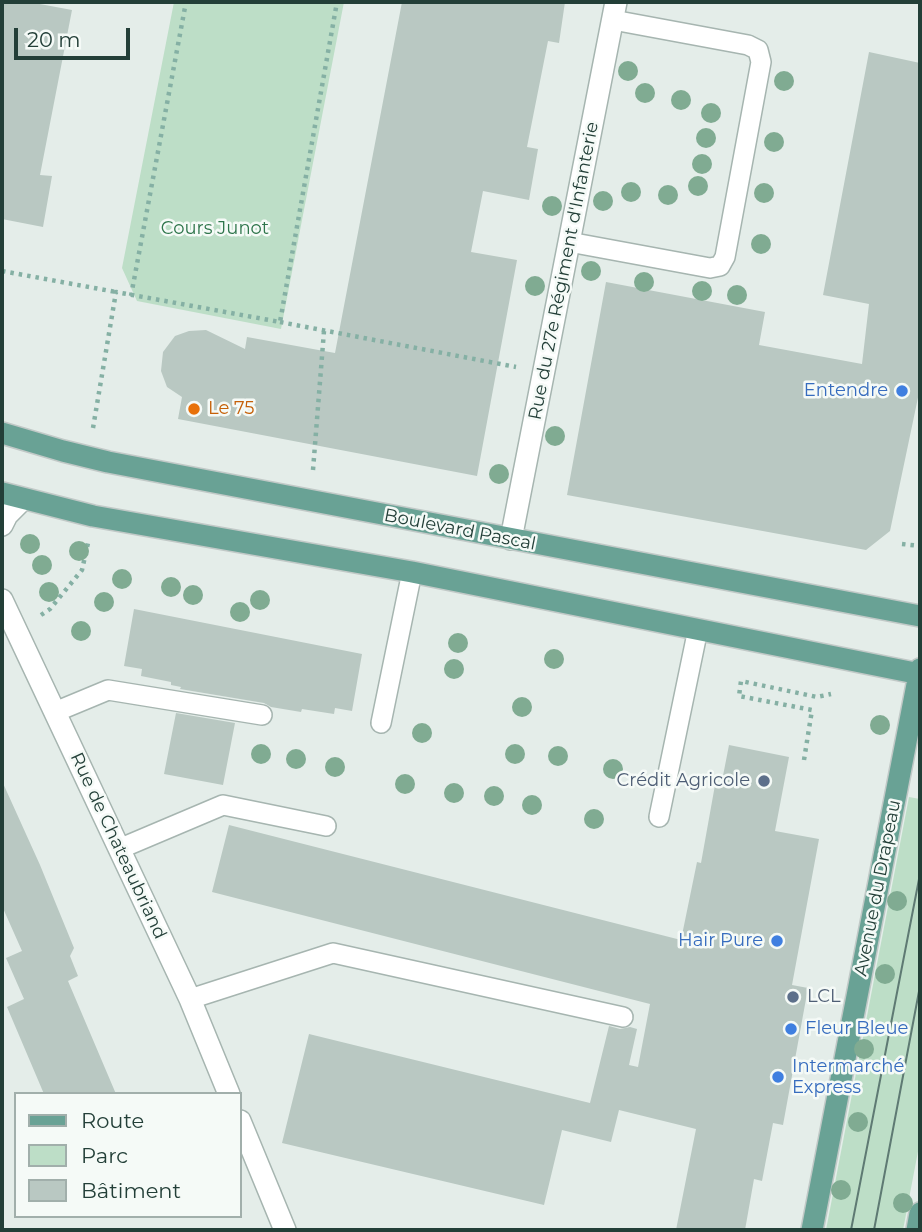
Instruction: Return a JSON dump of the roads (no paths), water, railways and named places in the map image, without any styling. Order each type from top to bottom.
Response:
[{"type":"main road","name":"Boulevard Pascal","points":[[2,432],[88,457],[311,502],[920,616]]},
{"type":"main road","points":[[2,493],[93,516],[412,572],[920,672]]},
{"type":"main road","name":"Avenue du Drapeau","points":[[812,1230],[920,672]]},
{"type":"main road","points":[[916,1230],[920,1213]]},
{"type":"street","name":"Rue du 27e Régiment d'Infanterie","points":[[511,539],[614,11]]},
{"type":"street","points":[[2,525],[7,515],[23,499]]},
{"type":"street","name":"Rue de Chateaubriand","points":[[2,600],[190,999],[228,1092]]},
{"type":"street","points":[[242,1126],[285,1230]]},
{"type":"lane","points":[[569,242],[710,268],[720,266],[725,257],[761,62],[758,50],[748,45],[614,11]]},
{"type":"lane","points":[[381,723],[412,572]]},
{"type":"lane","points":[[659,817],[698,629]]},
{"type":"lane","points":[[55,712],[108,690],[262,715]]},
{"type":"lane","points":[[119,849],[223,805],[326,826]]},
{"type":"lane","points":[[190,999],[333,953],[623,1017]]},
{"type":"tram line","points":[[851,1230],[920,874]]},
{"type":"tram line","points":[[874,1230],[920,986]]},
{"type":"place","name":"Entendre","points":[[902,391]]},
{"type":"place","name":"Le 75","points":[[194,409]]},
{"type":"place","name":"Crédit Agricole","points":[[764,781]]},
{"type":"place","name":"Hair Pure","points":[[777,941]]},
{"type":"place","name":"LCL","points":[[793,997]]},
{"type":"place","name":"Fleur Bleue","points":[[791,1029]]},
{"type":"place","name":"Intermarché Express","points":[[778,1077]]},
{"type":"park label","name":"Cours Junot","points":[[215,229]]}]
